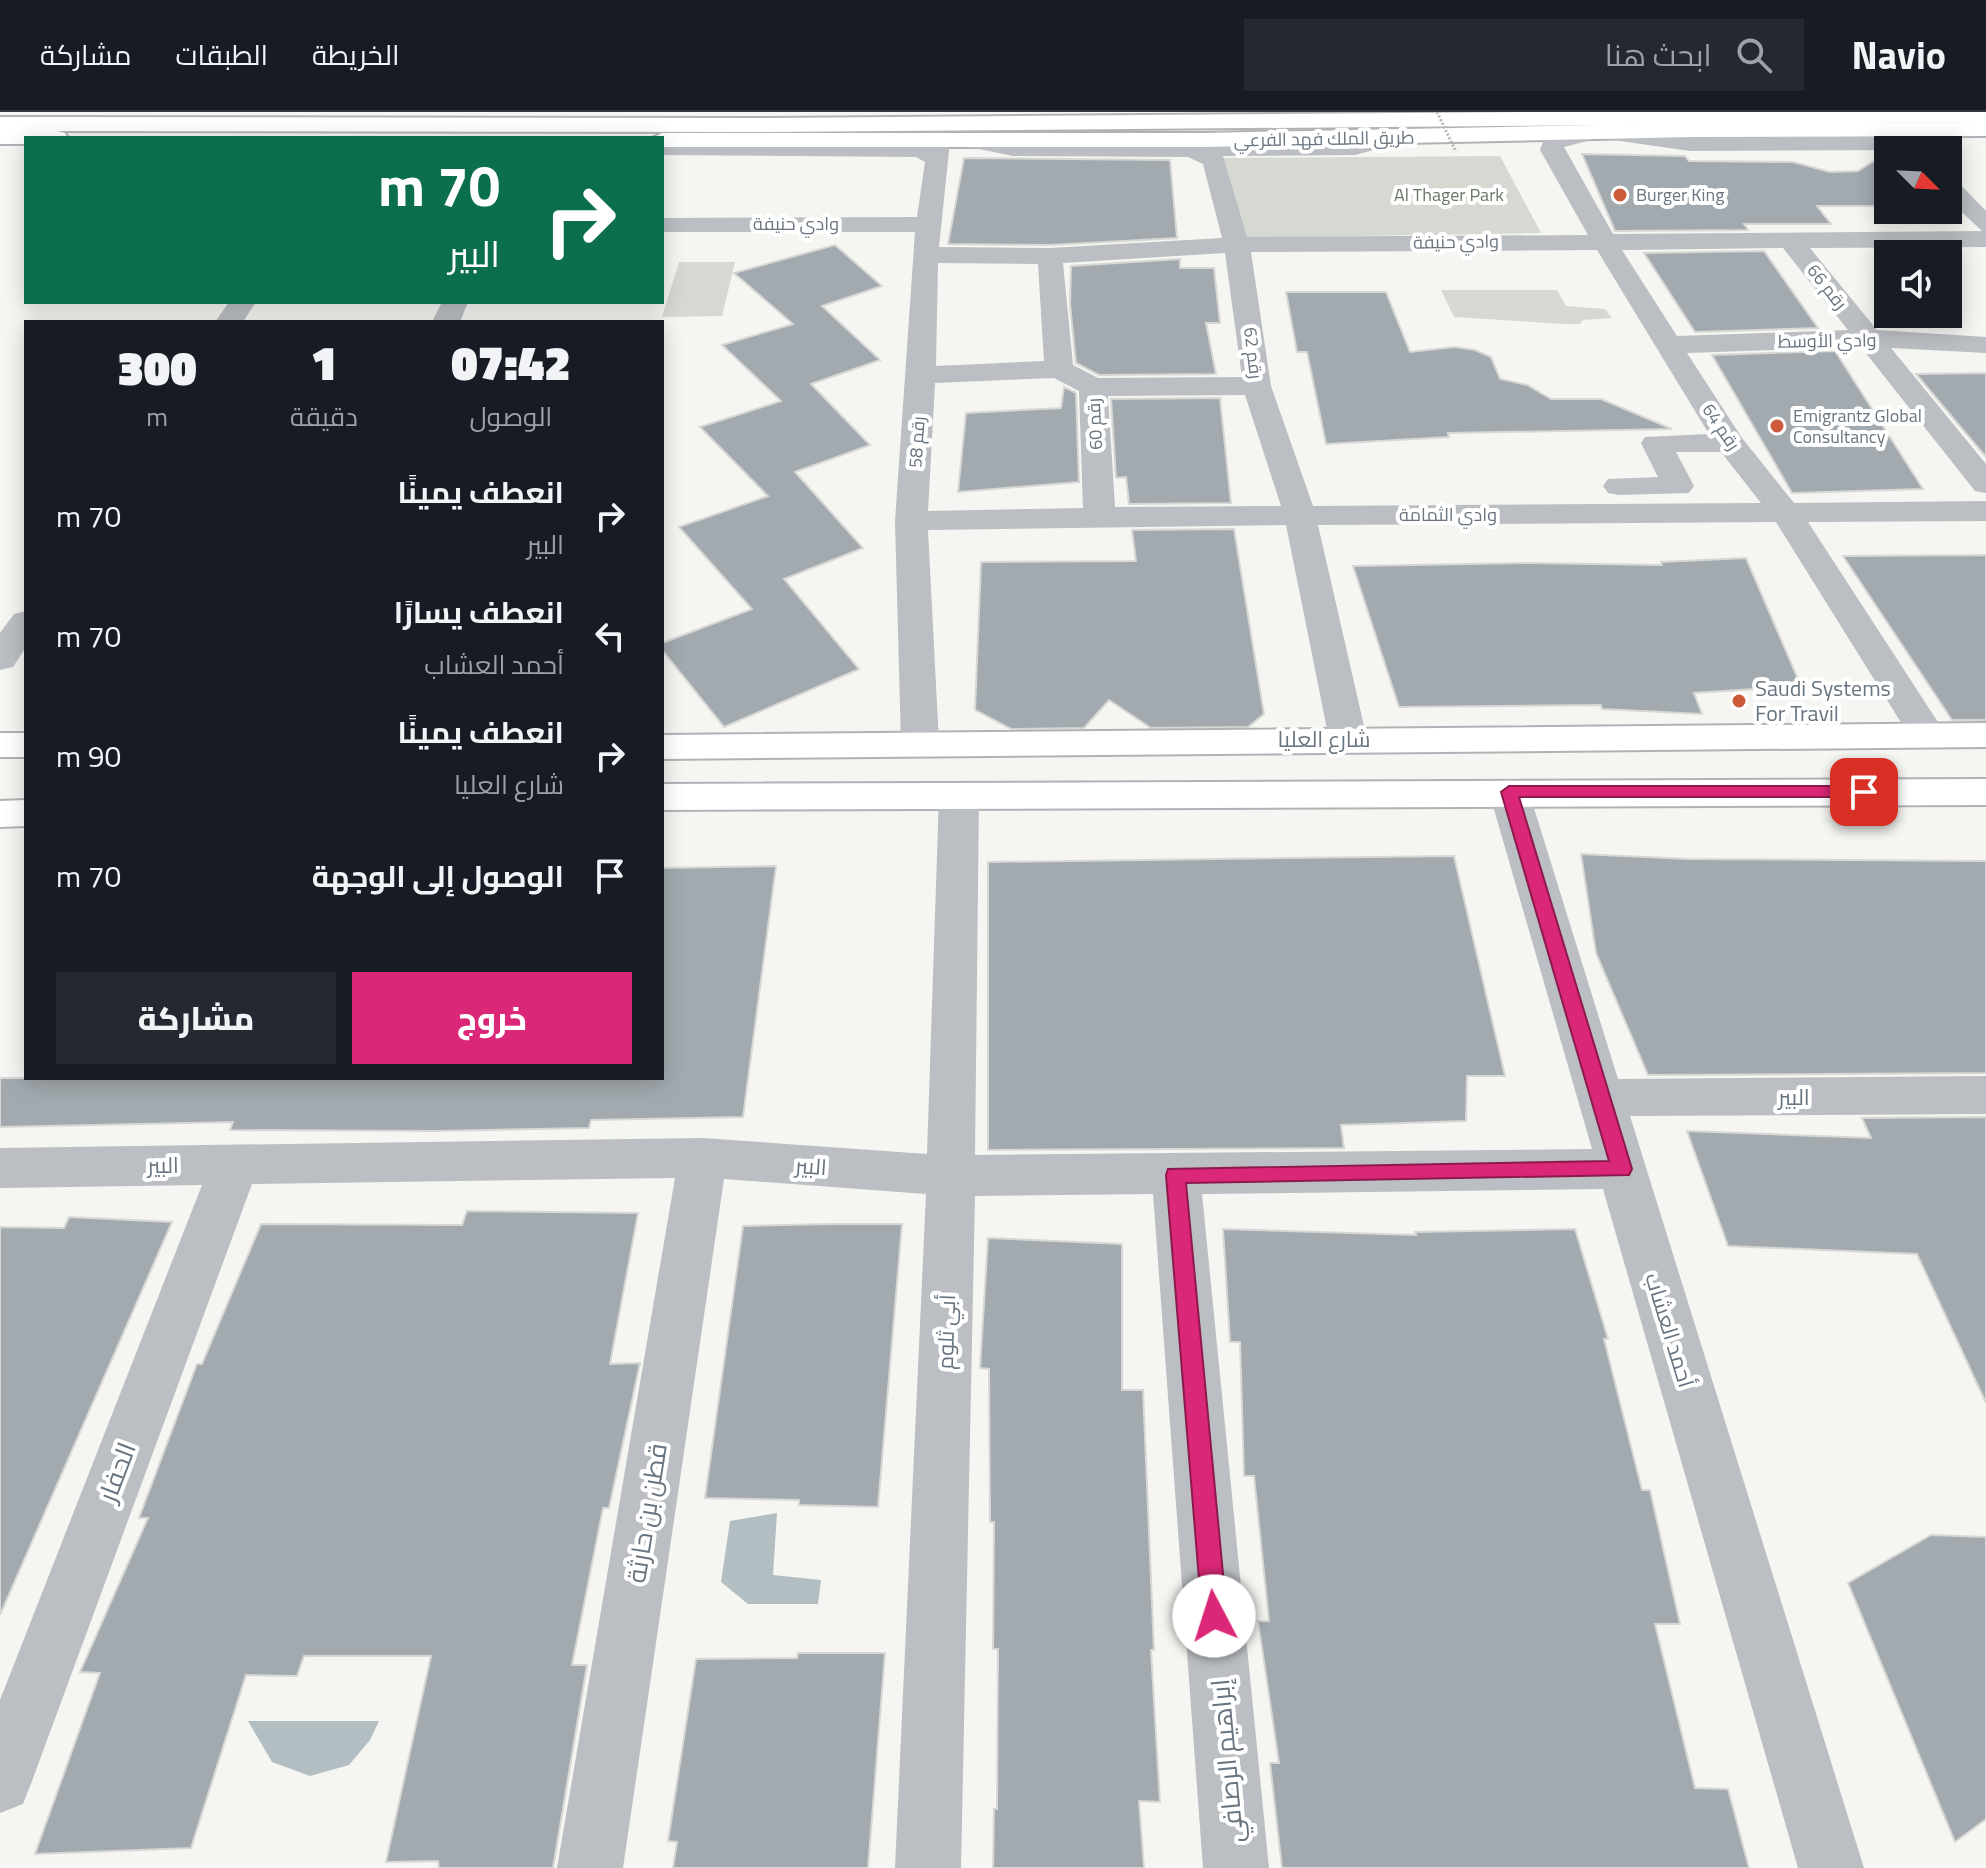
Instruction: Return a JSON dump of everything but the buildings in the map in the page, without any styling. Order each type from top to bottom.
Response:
[{"type":"main road","points":[[0,124],[1133,123],[1986,115]]},
{"type":"main road","points":[[1133,123],[1235,128],[1693,130]]},
{"type":"main road","points":[[1946,136],[1986,129]]},
{"type":"main road","name":"طريق الملك فهد الفرعي","points":[[664,140],[938,150],[972,141],[1863,130]]},
{"type":"main road","points":[[0,140],[24,139]]},
{"type":"main road","points":[[0,140],[24,142]]},
{"type":"main road","name":"شارع العليا","points":[[664,747],[1986,735]]},
{"type":"main road","points":[[0,745],[24,745]]},
{"type":"main road","points":[[664,797],[1986,792]]},
{"type":"main road","points":[[0,814],[24,813]]},
{"type":"street","points":[[1863,130],[1883,136]]},
{"type":"street","points":[[1599,134],[1690,144],[1874,143]]},
{"type":"street","name":"رقم 64","points":[[1599,134],[1553,142],[1552,150],[1619,266],[1730,443],[1786,513],[1928,736]]},
{"type":"street","points":[[1214,160],[1206,150],[1366,147],[1378,146],[1392,138]]},
{"type":"street","points":[[972,141],[1013,149],[1192,150],[1214,160]]},
{"type":"street","points":[[664,148],[938,150]]},
{"type":"street","name":"رقم 58","points":[[920,743],[911,521],[925,255],[938,150]]},
{"type":"street","name":"رقم 62","points":[[1214,160],[1239,258],[1257,386],[1294,502],[1348,739]]},
{"type":"street","points":[[1962,200],[1986,225]]},
{"type":"street","name":"وادي حنيفة","points":[[664,225],[931,224]]},
{"type":"street","name":"رقم 66","points":[[1789,239],[1986,484]]},
{"type":"street","name":"وادي حنيفة","points":[[925,255],[1239,258],[1604,240],[1986,239]]},
{"type":"street","points":[[921,375],[1059,369],[1050,256]]},
{"type":"street","points":[[1239,258],[1274,271]]},
{"type":"street","points":[[1494,268],[1619,266]]},
{"type":"street","name":"وادي الأوسط","points":[[1668,345],[1866,338],[1986,345]]},
{"type":"street","name":"رقم 60","points":[[1059,369],[1093,387],[1099,517]]},
{"type":"street","points":[[1093,387],[1257,386]]},
{"type":"street","points":[[1294,502],[1678,486],[1656,443],[1730,443]]},
{"type":"street","name":"وادي الثمامة","points":[[911,521],[1099,517],[1294,502],[1786,513],[1986,511]]},
{"type":"street","points":[[0,659],[24,624]]},
{"type":"street","name":"أحمد العشاب","points":[[1509,792],[1831,1868]]},
{"type":"street","name":"أبي ثلوم","points":[[928,1868],[951,1176],[959,796]]},
{"type":"street","name":"البير","points":[[1601,1098],[1986,1095]]},
{"type":"street","name":"البير","points":[[0,1168],[703,1158],[951,1176],[1622,1169]]},
{"type":"street","name":"قطن بن حارثة","points":[[590,1868],[703,1158]]},
{"type":"street","name":"الحفار","points":[[0,1781],[235,1164]]},
{"type":"street","name":"إبراهيم الرصافي","points":[[1176,1175],[1236,1868]]},
{"type":"path","points":[[1437,112],[1456,152]]},
{"type":"green space","name":"Al Thager Park","points":[[1500,156],[1541,233],[1235,238],[1218,158]]},
{"type":"green space","points":[[679,262],[735,262],[722,316],[662,317]]},
{"type":"green space","points":[[1441,290],[1557,290],[1566,306],[1605,309],[1612,318],[1566,324],[1454,317]]},
{"type":"shaded area","points":[[777,1513],[773,1575],[821,1580],[818,1604],[748,1604],[721,1582],[730,1521]]},
{"type":"shaded area","points":[[248,1721],[379,1721],[370,1740],[349,1765],[310,1776],[272,1762]]},
{"type":"place","name":"Burger King","points":[[1620,195]]},
{"type":"place","name":"Emigrantz Global Consultancy","points":[[1777,426]]},
{"type":"place","name":"Saudi Systems For Travil","points":[[1739,701]]},
{"type":"route","points":[[1214,1616],[1176,1175],[1622,1169],[1509,792],[1864,792]]}]
